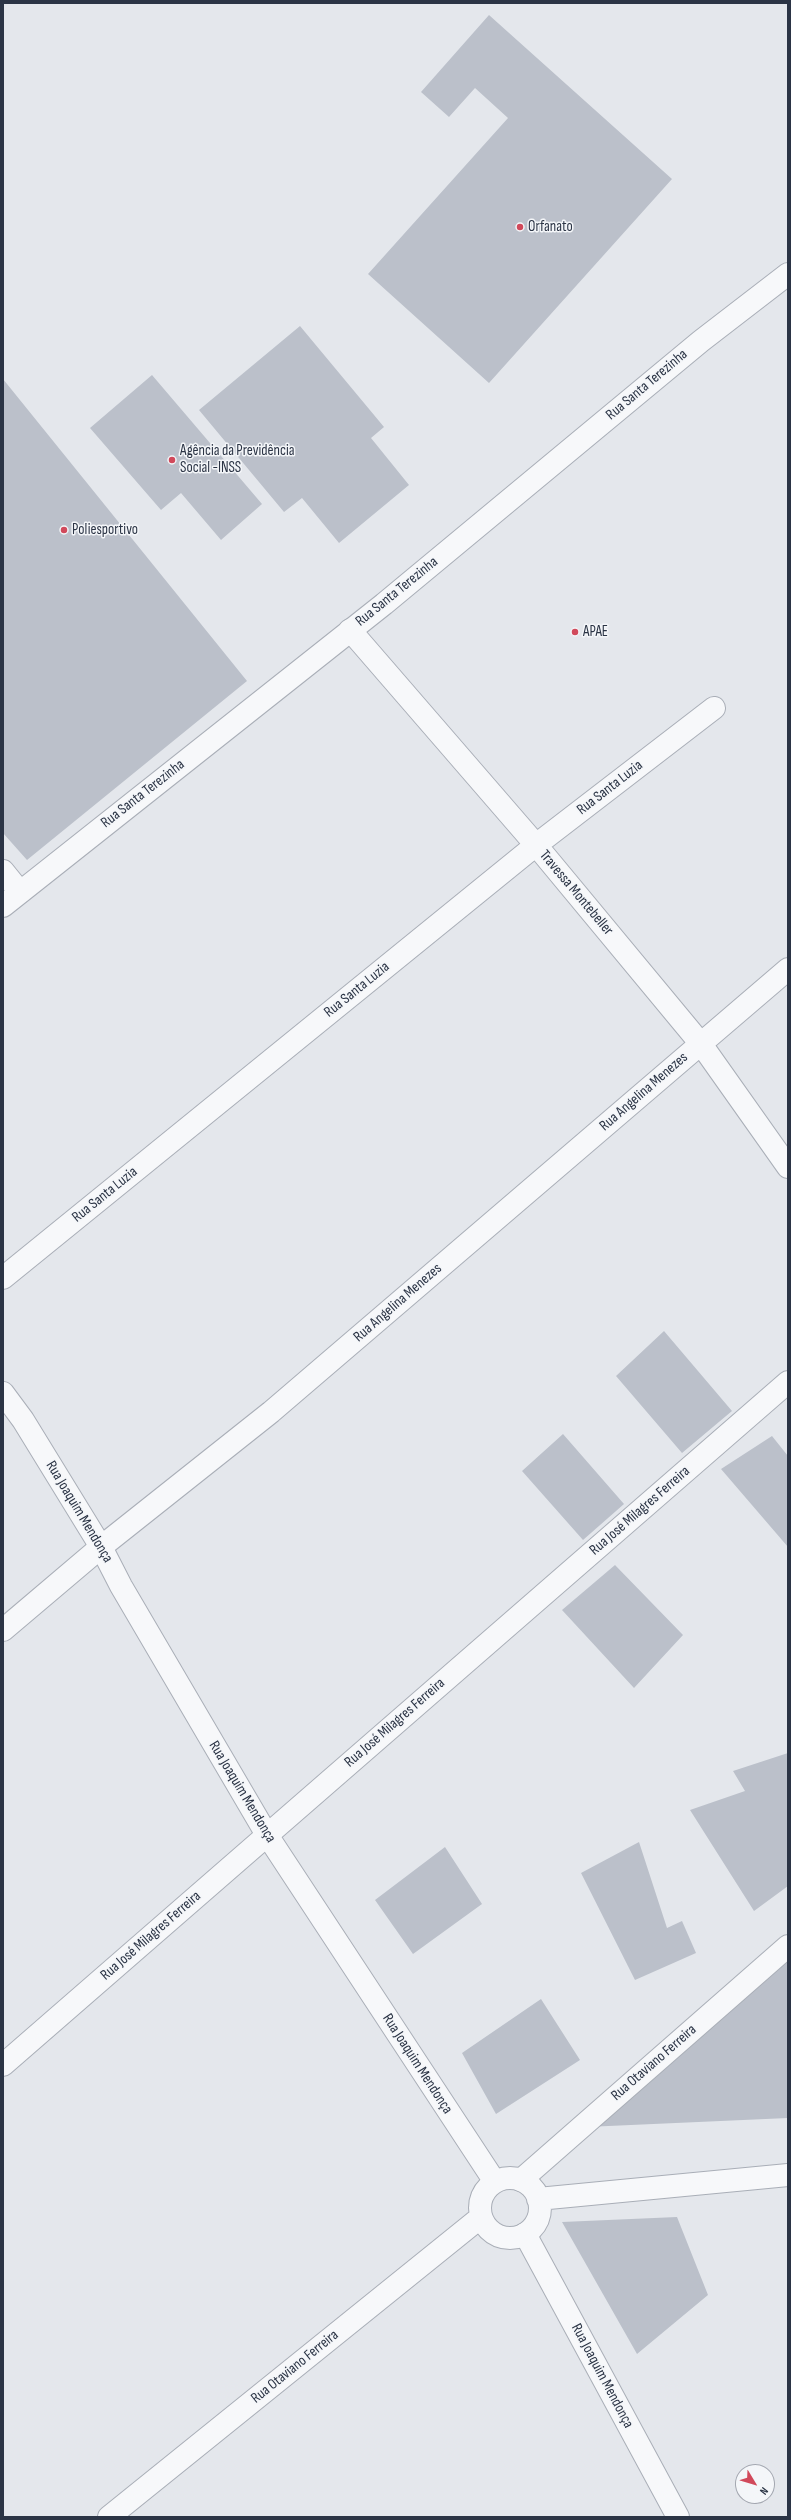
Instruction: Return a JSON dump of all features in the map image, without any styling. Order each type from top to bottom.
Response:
[{"type":"street","name":"Rua Santa Terezinha","points":[[3,906],[350,630],[700,341],[787,276]]},
{"type":"street","name":"Travessa Montebeller","points":[[350,630],[536,845],[701,1044],[788,1167]]},
{"type":"street","name":"Rua Santa Luzia","points":[[3,1278],[536,845],[714,708]]},
{"type":"street","points":[[3,872],[20,892]]},
{"type":"street","name":"Rua Angelina Menezes","points":[[3,1630],[101,1547],[271,1412],[788,969]]},
{"type":"street","name":"Rua José Milagres Ferreira","points":[[3,2065],[788,1382]]},
{"type":"street","name":"Rua Joaquim Mendonça","points":[[3,1393],[23,1420],[101,1547],[125,1593],[267,1835],[495,2182]]},
{"type":"street","name":"Rua Otaviano Ferreira","points":[[521,2180],[788,1946]]},
{"type":"street","points":[[538,2199],[788,2175]]},
{"type":"street","points":[[503,2179],[521,2180],[531,2188],[538,2199],[540,2209],[538,2219],[525,2234],[515,2238],[494,2234],[482,2217],[482,2197],[495,2182],[503,2179]]},
{"type":"street","name":"Rua Otaviano Ferreira","points":[[109,2517],[482,2217]]},
{"type":"street","name":"Rua Joaquim Mendonça","points":[[525,2234],[678,2517]]},
{"type":"building","name":"Orfanato","points":[[489,15],[672,179],[489,383],[368,274],[508,118],[475,88],[449,117],[421,92]]},
{"type":"building","points":[[300,326],[384,427],[371,438],[409,485],[339,543],[302,498],[284,512],[199,410]]},
{"type":"building","name":"Agência da Previdência Social -INSS","points":[[152,375],[262,504],[221,540],[181,493],[161,510],[90,428]]},
{"type":"building","name":"Poliesportivo","points":[[3,379],[247,681],[27,860],[3,833]]},
{"type":"building","points":[[664,1331],[732,1411],[682,1453],[616,1376]]},
{"type":"building","points":[[563,1434],[624,1504],[583,1540],[522,1471]]},
{"type":"building","points":[[772,1436],[788,1456],[788,1547],[721,1469]]},
{"type":"building","points":[[615,1565],[683,1635],[634,1688],[562,1610]]},
{"type":"building","points":[[788,1753],[788,1886],[754,1911],[690,1810],[745,1791],[733,1771]]},
{"type":"building","points":[[639,1842],[667,1928],[682,1921],[696,1953],[635,1980],[581,1873]]},
{"type":"building","points":[[445,1847],[482,1904],[413,1954],[375,1900]]},
{"type":"building","points":[[788,1958],[788,2118],[586,2127]]},
{"type":"building","points":[[541,1999],[580,2060],[496,2114],[462,2053]]},
{"type":"building","points":[[677,2217],[708,2295],[637,2354],[562,2222]]},
{"type":"place","name":"Orfanato","points":[[520,227]]},
{"type":"place","name":"Agência da Previdência Social -INSS","points":[[172,460]]},
{"type":"place","name":"Poliesportivo","points":[[64,530]]},
{"type":"place","name":"APAE","points":[[575,632]]}]
